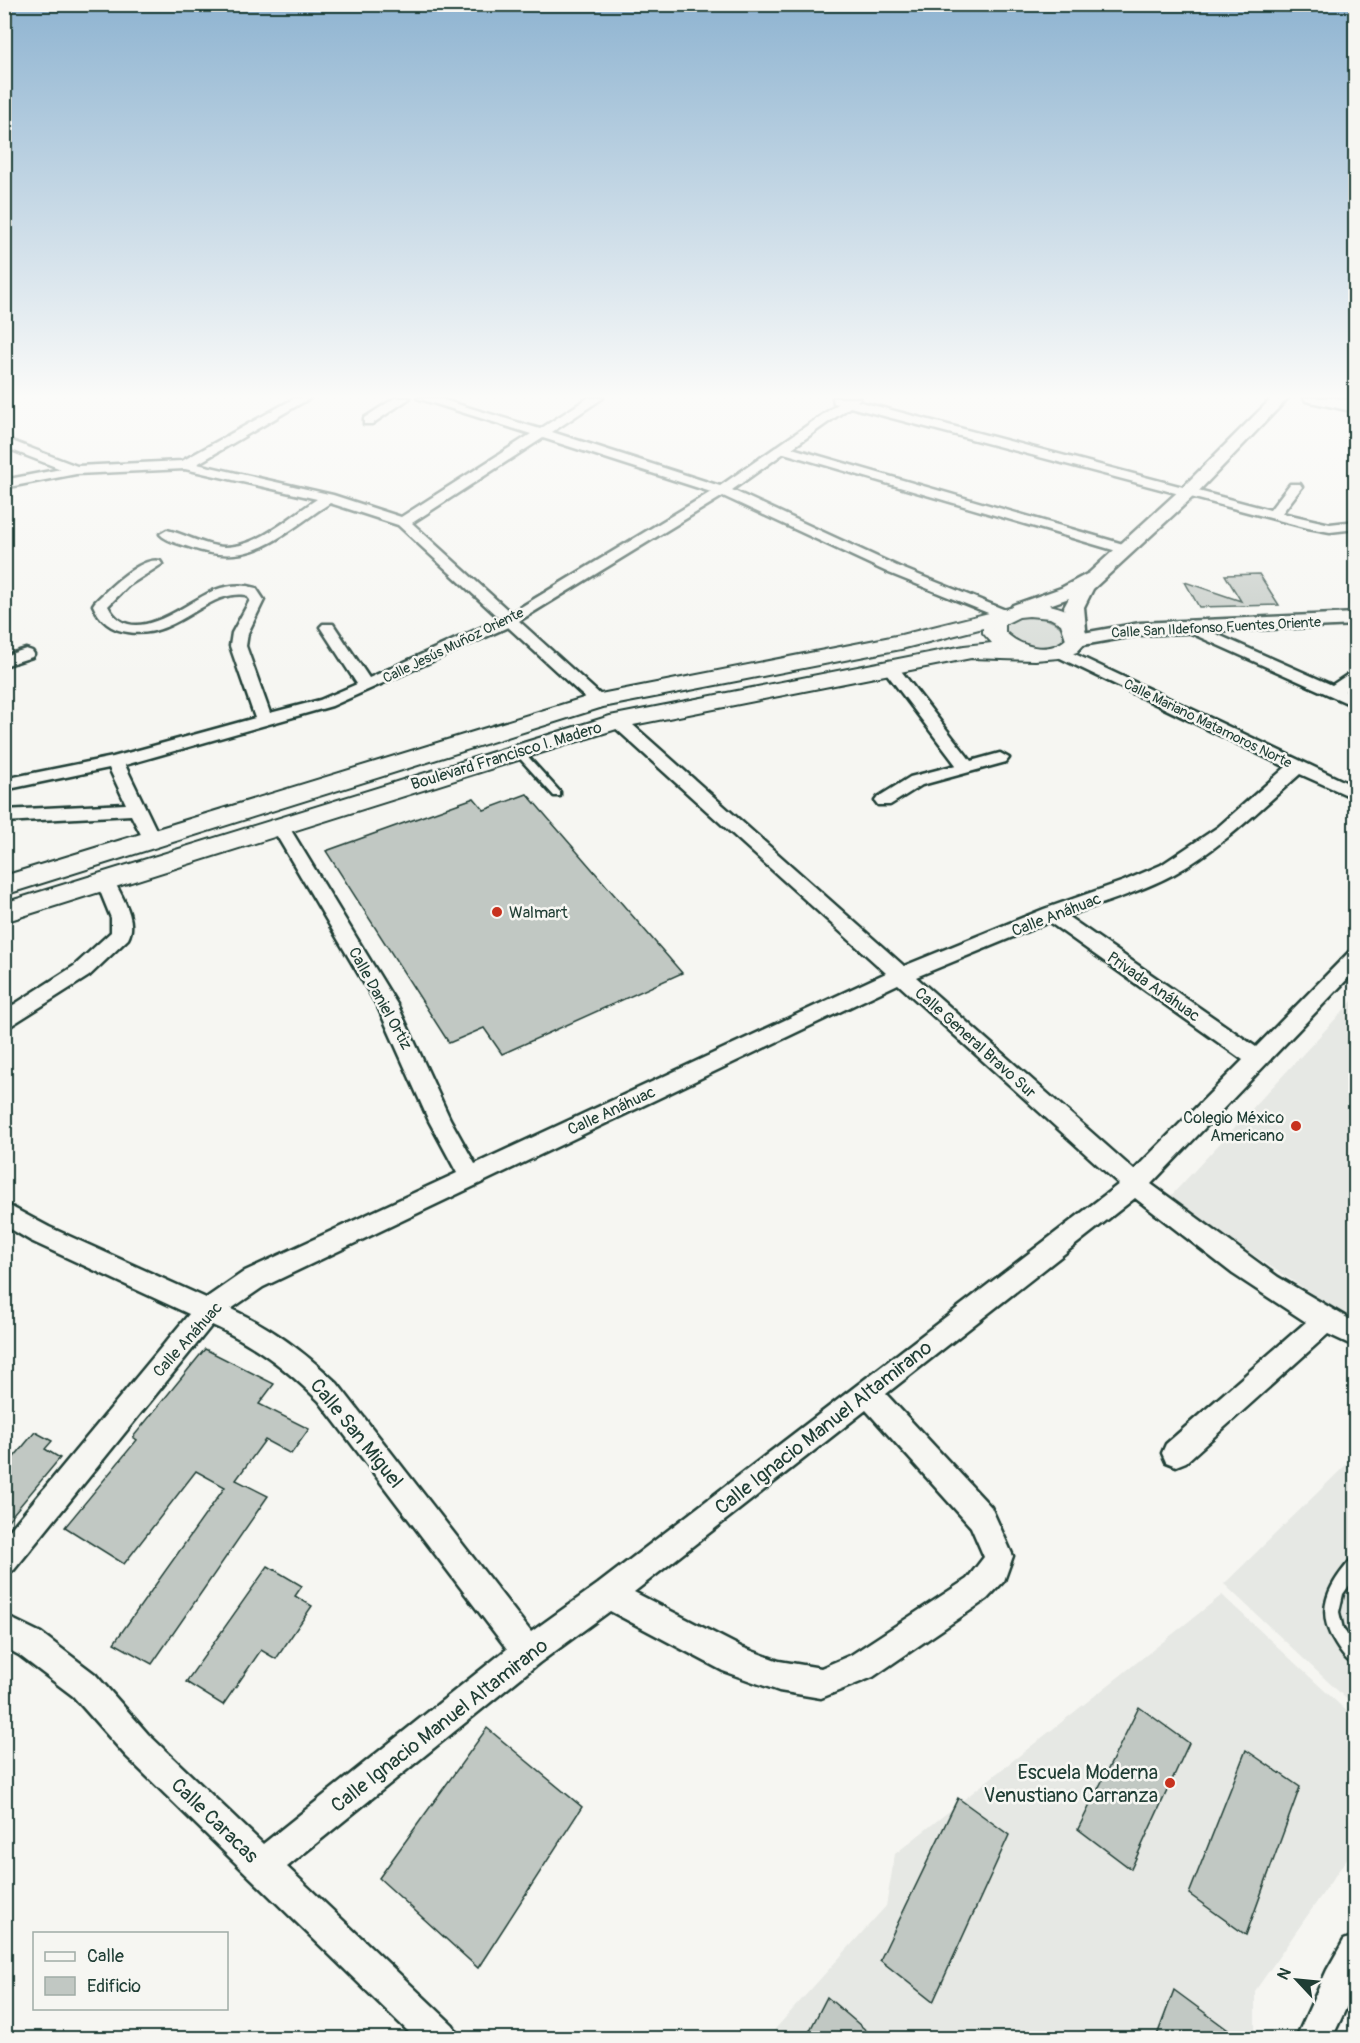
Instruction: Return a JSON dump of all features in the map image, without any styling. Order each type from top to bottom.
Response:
[{"type":"main road","points":[[1021,651],[1004,643],[994,633],[994,622],[1007,613],[1039,610],[1058,615],[1071,640]]},
{"type":"main road","name":"Boulevard Francisco I. Madero","points":[[4,886],[598,701],[901,642],[1007,613]]},
{"type":"main road","name":"Boulevard Francisco I. Madero","points":[[4,913],[618,720],[889,666],[983,650],[1041,654],[1071,640]]},
{"type":"street","points":[[308,493],[403,522],[598,701]]},
{"type":"street","points":[[403,522],[448,493]]},
{"type":"street","name":"Calle Jesús Muñoz Oriente","points":[[4,785],[115,762],[326,703],[510,620],[717,493]]},
{"type":"street","points":[[729,493],[904,574],[1007,613],[1068,592],[1096,574],[1185,493]]},
{"type":"street","points":[[934,493],[1125,549]]},
{"type":"street","points":[[1201,493],[1330,528],[1352,526]]},
{"type":"street","points":[[1274,514],[1290,493]]},
{"type":"street","points":[[167,534],[214,550],[237,552],[279,530],[328,498]]},
{"type":"street","points":[[155,564],[107,595],[100,605],[103,613],[115,624],[128,629],[144,630],[159,627],[225,592],[240,588],[251,591],[257,600],[240,633],[238,646],[264,720]]},
{"type":"street","points":[[1071,640],[1076,598],[1096,574]]},
{"type":"street","name":"Calle San Ildefonso Fuentes Oriente","points":[[1071,640],[1118,632],[1356,619]]},
{"type":"street","points":[[328,627],[366,686]]},
{"type":"street","points":[[1189,627],[1356,702]]},
{"type":"street","name":"Calle Mariano Matamoros Norte","points":[[1071,640],[1298,766],[1356,794]]},
{"type":"street","points":[[4,661],[26,654]]},
{"type":"street","points":[[889,666],[966,766]]},
{"type":"street","points":[[1333,692],[1356,674]]},
{"type":"street","name":"Calle General Bravo Sur","points":[[618,720],[1135,1185],[1217,1251],[1325,1321],[1356,1336]]},
{"type":"street","points":[[884,801],[916,781],[1000,758]]},
{"type":"street","points":[[115,762],[152,840]]},
{"type":"street","name":"Calle Anáhuac","points":[[4,1560],[172,1352],[210,1309],[254,1279],[900,975],[1051,914],[1131,886],[1167,869],[1224,831],[1298,766]]},
{"type":"street","points":[[4,816],[135,808]]},
{"type":"street","name":"Calle Daniel Ortiz","points":[[280,826],[388,1006],[440,1121],[470,1176]]},
{"type":"street","points":[[4,1022],[110,948],[121,934],[121,918],[105,881]]},
{"type":"street","name":"Privada Anáhuac","points":[[1051,914],[1258,1059]]},
{"type":"street","name":"Calle Ignacio Manuel Altamirano","points":[[262,1866],[528,1652],[608,1594],[1135,1185],[1356,957]]},
{"type":"street","name":"Calle San Miguel","points":[[4,1213],[40,1234],[210,1309],[255,1332],[283,1351],[328,1392],[528,1652]]},
{"type":"street","points":[[1176,1453],[1325,1321]]},
{"type":"street","points":[[608,1594],[734,1660],[779,1676],[821,1683],[862,1666],[977,1589],[994,1570],[999,1556],[992,1535],[981,1517],[868,1393]]},
{"type":"street","name":"Calle Caracas","points":[[4,1630],[30,1644],[84,1686],[137,1745],[262,1866],[425,2032]]},
{"type":"street","points":[[1314,2038],[1339,1982],[1356,1952]]},
{"type":"lane","points":[[518,751],[557,794]]},
{"type":"lane","points":[[1356,1565],[1333,1599],[1331,1618],[1338,1639],[1356,1658]]},
{"type":"shaded area","points":[[1023,616],[1052,621],[1065,632],[1062,643],[1039,648],[1026,646],[1004,635],[1005,625]]},
{"type":"shaded area","name":"Colegio México Americano","points":[[1355,998],[1355,1322],[1168,1199]]},
{"type":"shaded area","points":[[1355,1456],[1355,1707],[1224,1584]]},
{"type":"shaded area","name":"Escuela Moderna Venustiano Carranza","points":[[1222,1595],[1355,1719],[1355,1847],[1255,1991],[1255,2038],[767,2038],[886,1906],[895,1854]]},
{"type":"building","points":[[1259,574],[1279,605],[1199,607],[1185,582],[1241,601],[1225,575]]},
{"type":"building","name":"Walmart","points":[[527,794],[682,973],[502,1054],[484,1028],[449,1043],[326,851],[474,798],[484,810]]},
{"type":"building","points":[[205,1349],[274,1384],[259,1404],[309,1429],[291,1454],[265,1440],[236,1480],[268,1496],[152,1664],[114,1643],[225,1487],[196,1471],[124,1564],[65,1527],[137,1440],[133,1437]]},
{"type":"building","points":[[35,1432],[52,1441],[45,1449],[60,1458],[4,1525],[4,1452],[14,1457]]},
{"type":"building","points":[[268,1566],[302,1586],[295,1596],[312,1606],[276,1659],[261,1650],[223,1705],[186,1682]]},
{"type":"building","points":[[1139,1707],[1189,1743],[1131,1869],[1078,1829]]},
{"type":"building","points":[[487,1728],[582,1807],[478,1968],[379,1878]]},
{"type":"building","points":[[1246,1750],[1300,1787],[1246,1935],[1189,1894]]},
{"type":"building","points":[[958,1798],[1009,1835],[933,2002],[880,1960]]},
{"type":"building","points":[[1174,1990],[1239,2038],[1156,2038]]},
{"type":"building","points":[[827,1997],[875,2038],[806,2038]]},
{"type":"place","name":"Walmart","points":[[497,912]]},
{"type":"place","name":"Colegio México Americano","points":[[1296,1126]]},
{"type":"place","name":"Escuela Moderna Venustiano Carranza","points":[[1170,1783]]}]
